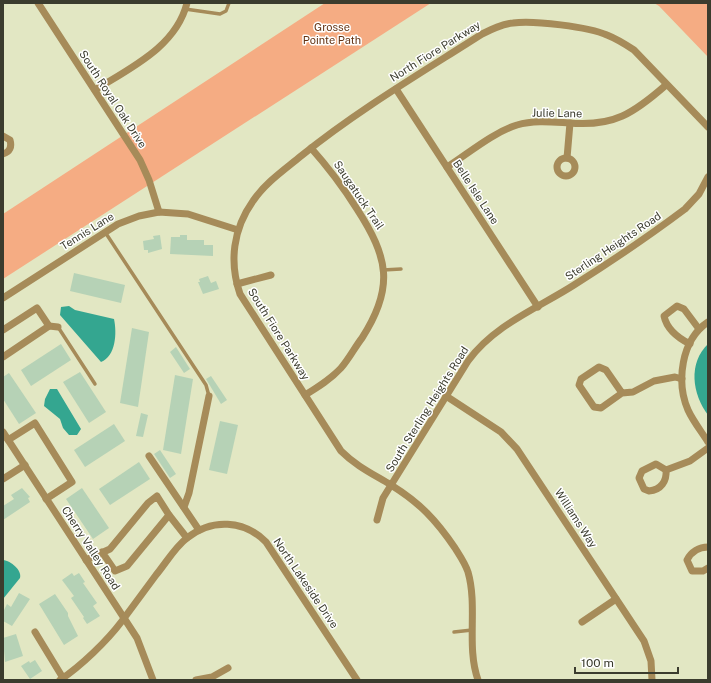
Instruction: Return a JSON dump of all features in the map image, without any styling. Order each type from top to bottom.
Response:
[{"type":"street","name":"South Royal Oak Drive","points":[[38,3],[140,160],[150,180],[159,212]]},
{"type":"street","points":[[95,90],[155,51],[178,26],[186,6]]},
{"type":"street","name":"North Fiore Parkway","points":[[358,114],[482,34],[494,28],[521,22],[542,23],[606,34],[620,41],[634,50],[708,127]]},
{"type":"street","name":"Julie Lane","points":[[447,167],[492,138],[518,125],[546,121],[595,124],[622,118],[644,104],[666,85]]},
{"type":"street","name":"Belle Isle Lane","points":[[396,89],[538,307]]},
{"type":"street","name":"South Fiore Parkway","points":[[358,114],[311,148],[262,189],[252,202],[238,230],[234,255],[237,284],[243,300],[341,451],[350,460],[392,485]]},
{"type":"street","points":[[567,158],[570,123]]},
{"type":"street","points":[[3,136],[10,140],[11,146],[8,152],[3,154]]},
{"type":"street","name":"Saugatuck Trail","points":[[305,396],[328,381],[342,367],[367,329],[379,304],[383,286],[383,270],[379,248],[366,223],[343,187],[311,148]]},
{"type":"street","name":"Sterling Heights Road","points":[[517,320],[574,285],[685,209],[699,194],[708,177]]},
{"type":"street","name":"Tennis Lane","points":[[3,298],[105,232],[125,221],[159,212],[188,214],[238,230]]},
{"type":"street","points":[[237,284],[271,275]]},
{"type":"street","points":[[690,344],[675,336],[665,321],[664,316],[677,306],[684,309],[699,329]]},
{"type":"street","points":[[3,330],[37,308],[49,326]]},
{"type":"street","name":"South Sterling Heights Road","points":[[377,520],[383,498],[474,352],[500,330],[517,320]]},
{"type":"street","points":[[708,322],[699,329],[690,344],[682,366],[682,379],[688,409],[708,442]]},
{"type":"street","points":[[3,357],[49,326],[58,327]]},
{"type":"street","points":[[622,393],[606,370],[599,367],[581,379],[579,385],[594,407],[601,408],[622,393],[633,392],[654,380],[675,377],[682,379]]},
{"type":"street","points":[[184,507],[189,493],[209,396]]},
{"type":"street","name":"Williams Way","points":[[446,396],[492,425],[514,444],[648,648],[652,668],[652,680]]},
{"type":"street","points":[[8,440],[35,423],[72,482],[46,499]]},
{"type":"street","name":"Cherry Valley Road","points":[[3,432],[124,618],[143,651],[153,680]]},
{"type":"street","points":[[666,470],[690,461],[708,448]]},
{"type":"street","points":[[149,456],[199,530]]},
{"type":"street","points":[[3,479],[24,465]]},
{"type":"street","points":[[392,485],[430,514],[441,526],[463,561],[472,591],[473,650],[478,680]]},
{"type":"street","points":[[86,560],[110,549],[148,503],[157,496],[169,515],[187,538]]},
{"type":"street","points":[[102,552],[116,571],[127,566],[169,515]]},
{"type":"street","name":"North Lakeside Drive","points":[[62,679],[96,648],[124,618],[187,538],[199,530],[216,524],[228,523],[241,526],[258,534],[266,542],[357,680]]},
{"type":"street","points":[[708,547],[701,547],[692,553],[687,560],[692,571],[703,571],[708,568]]},
{"type":"street","points":[[582,622],[616,599]]},
{"type":"street","points":[[35,632],[62,679]]},
{"type":"street","points":[[196,680],[212,677],[228,668]]},
{"type":"lane","points":[[186,6],[220,14],[226,11],[229,3]]},
{"type":"lane","points":[[105,232],[206,385],[209,396]]},
{"type":"lane","points":[[383,270],[402,269]]},
{"type":"lane","points":[[58,327],[95,384]]},
{"type":"lane","points":[[454,632],[473,630]]},
{"type":"green space","name":"Grosse Pointe Path","points":[[325,3],[431,3],[3,279],[3,214]]},
{"type":"green space","points":[[654,3],[708,3],[708,57],[659,6]]},
{"type":"water","points":[[69,306],[75,310],[114,319],[114,344],[110,355],[106,359],[101,362],[60,315],[61,307]]},
{"type":"water","points":[[708,344],[708,415],[698,398],[694,379],[697,360]]},
{"type":"water","points":[[50,389],[57,389],[81,429],[77,435],[69,435],[63,428],[60,419],[44,406],[45,399]]},
{"type":"water","points":[[3,560],[9,562],[18,569],[20,578],[3,599]]},
{"type":"building","points":[[160,235],[162,249],[148,253],[148,250],[144,250],[143,241],[154,239],[153,236]]},
{"type":"building","points":[[180,235],[187,235],[187,240],[204,240],[204,245],[213,245],[213,256],[170,254],[171,237],[180,237]]},
{"type":"building","points":[[74,273],[125,285],[121,303],[70,291]]},
{"type":"building","points":[[208,276],[211,283],[216,281],[219,289],[203,294],[198,282],[200,282],[199,279]]},
{"type":"building","points":[[132,328],[149,332],[138,407],[120,403]]},
{"type":"building","points":[[61,344],[71,360],[31,386],[21,370]]},
{"type":"building","points":[[176,347],[190,369],[184,373],[170,352]]},
{"type":"building","points":[[80,372],[106,412],[89,423],[63,382]]},
{"type":"building","points":[[9,373],[36,413],[19,424],[3,399],[3,377]]},
{"type":"building","points":[[175,375],[193,379],[181,454],[163,450]]},
{"type":"building","points":[[211,376],[227,400],[221,404],[206,379]]},
{"type":"building","points":[[141,413],[148,415],[143,437],[136,436]]},
{"type":"building","points":[[220,421],[238,425],[227,474],[209,470]]},
{"type":"building","points":[[114,424],[125,441],[85,467],[74,450]]},
{"type":"building","points":[[160,450],[176,474],[170,478],[154,454]]},
{"type":"building","points":[[139,462],[150,479],[110,505],[99,489]]},
{"type":"building","points":[[22,488],[30,497],[28,498],[30,502],[3,520],[3,506],[14,499],[11,495]]},
{"type":"building","points":[[82,488],[109,528],[93,539],[66,499]]},
{"type":"building","points":[[72,573],[74,576],[79,573],[85,582],[83,583],[97,603],[93,606],[100,616],[87,624],[71,598],[74,596],[62,580]]},
{"type":"building","points":[[19,593],[30,599],[12,626],[3,621],[3,612],[7,604],[11,607]]},
{"type":"building","points":[[55,594],[68,613],[78,636],[64,645],[39,604]]},
{"type":"building","points":[[16,634],[23,656],[5,662],[3,638]]},
{"type":"building","points":[[35,660],[42,671],[30,679],[21,666],[29,661],[30,663]]}]
